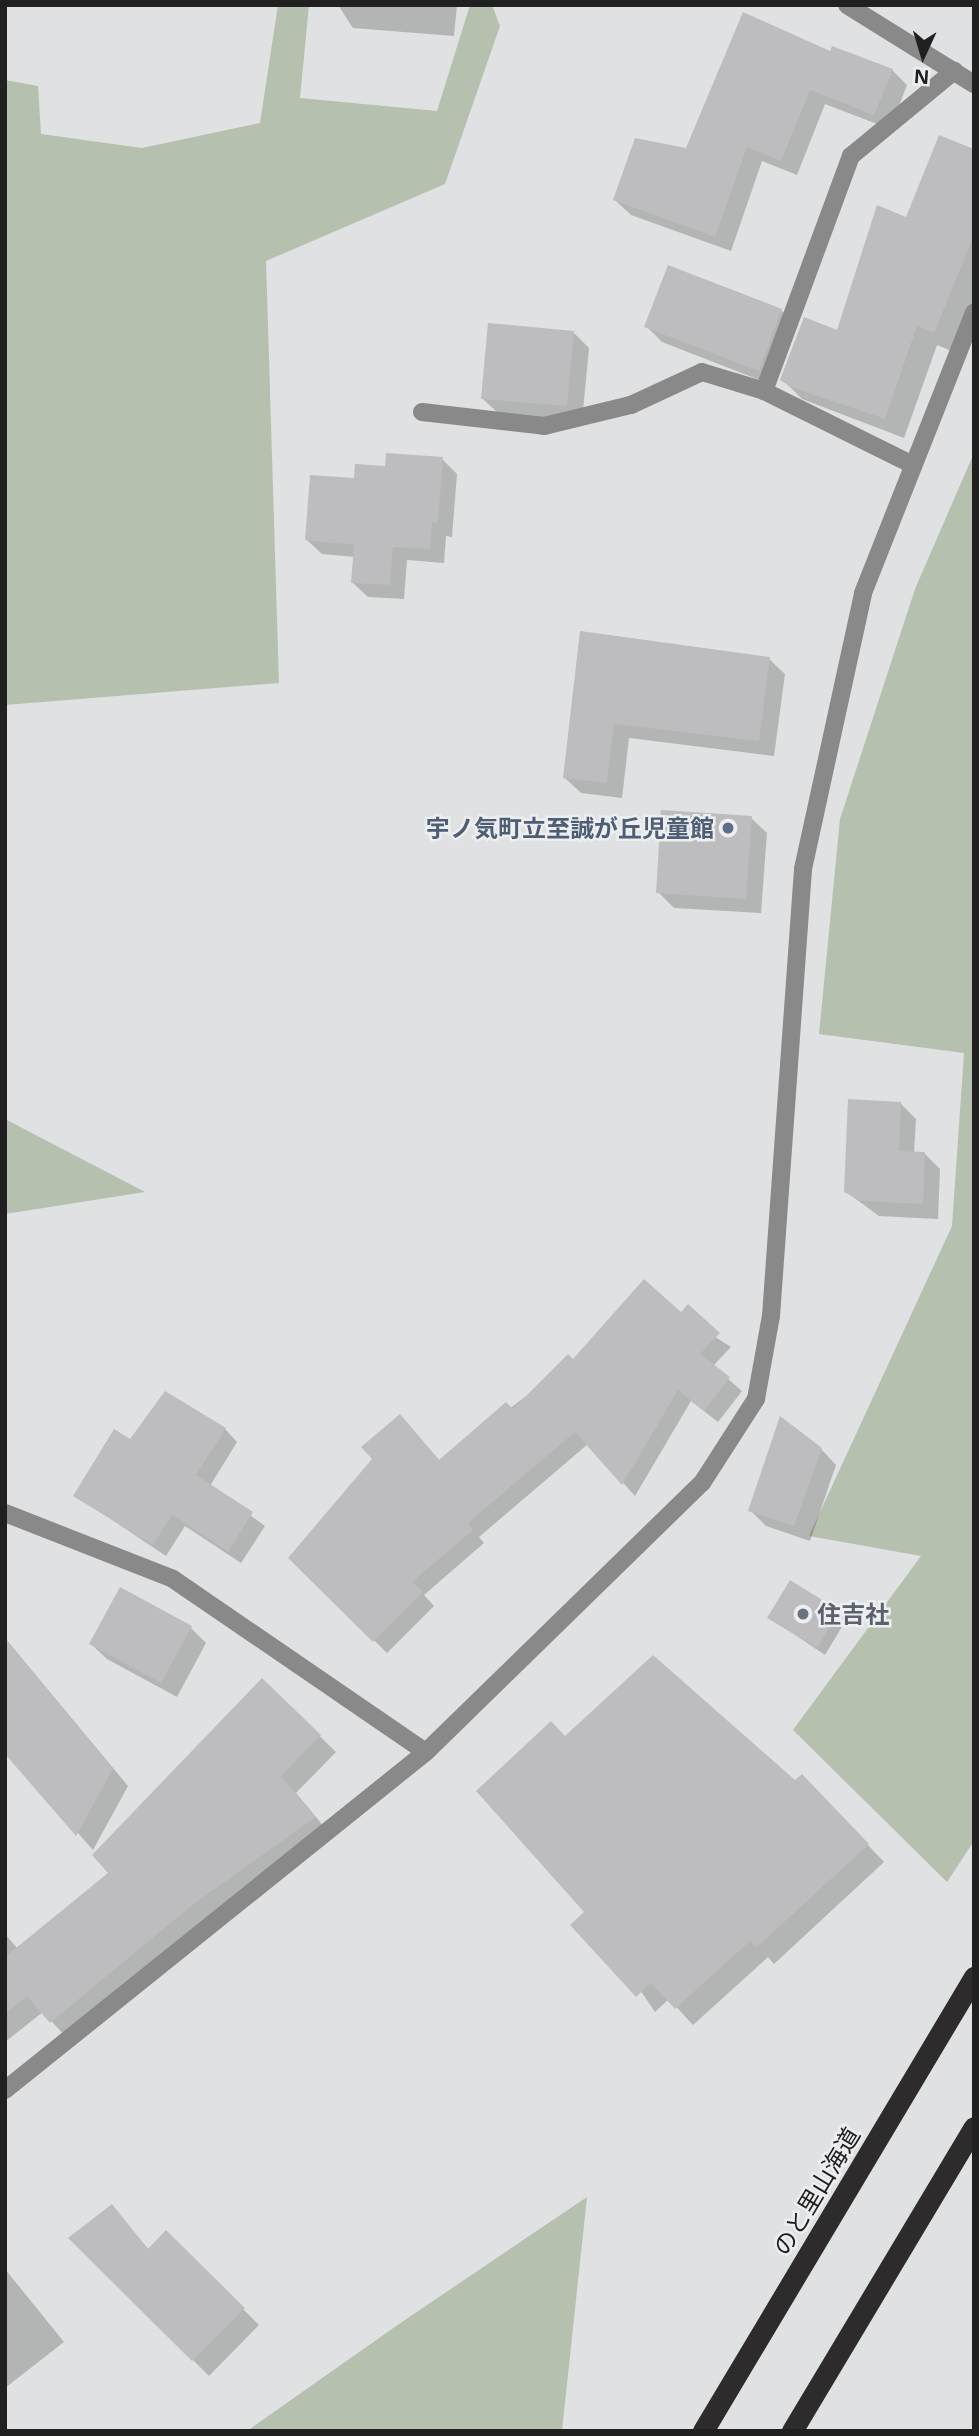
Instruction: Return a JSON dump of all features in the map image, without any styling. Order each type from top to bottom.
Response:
[{"type":"highway","name":"のと里山海道","points":[[703,2431],[974,1977]]},
{"type":"highway","points":[[792,2431],[974,2127]]},
{"type":"street","points":[[847,5],[974,84]]},
{"type":"street","points":[[764,391],[851,156],[954,71]]},
{"type":"street","points":[[5,2090],[426,1752],[702,1483],[756,1399],[771,1316],[803,869],[863,593],[974,312]]},
{"type":"street","points":[[422,412],[544,425],[631,405],[702,372],[764,391],[913,465]]},
{"type":"street","points":[[5,1513],[173,1579],[426,1752]]},
{"type":"green space","points":[[278,5],[309,5],[300,98],[437,111],[470,5],[492,5],[500,26],[445,184],[266,261],[279,683],[5,705],[5,80],[38,86],[41,134],[142,148],[260,123]]},
{"type":"green space","points":[[974,453],[974,1841],[947,1882],[793,1730],[921,1556],[809,1536],[952,1226],[964,1053],[819,1034],[840,819],[915,589]]},
{"type":"green space","points":[[5,1119],[145,1192],[5,1214]]},
{"type":"green space","points":[[587,2197],[562,2431],[247,2431],[399,2324]]},
{"type":"building","points":[[743,12],[830,51],[832,46],[893,69],[874,115],[810,90],[781,161],[747,147],[715,237],[613,200],[635,138],[686,148]]},
{"type":"building","points":[[939,135],[974,149],[974,235],[934,333],[917,326],[885,419],[791,387],[780,380],[804,317],[837,330],[877,205],[906,217]]},
{"type":"building","points":[[668,265],[782,309],[759,371],[644,327]]},
{"type":"building","points":[[488,323],[574,331],[567,406],[481,399]]},
{"type":"building","points":[[386,453],[443,457],[438,523],[432,522],[430,549],[393,547],[390,585],[351,583],[354,545],[305,540],[310,475],[354,478],[355,464],[385,466]]},
{"type":"building","points":[[580,631],[770,657],[759,741],[614,724],[607,783],[563,778]]},
{"type":"building","points":[[661,810],[752,816],[746,899],[656,893]]},
{"type":"building","points":[[848,1099],[901,1102],[899,1151],[925,1152],[923,1204],[861,1201],[844,1192]]},
{"type":"building","points":[[644,1279],[681,1312],[688,1304],[720,1333],[700,1354],[730,1377],[704,1411],[678,1390],[622,1485],[575,1432],[468,1523],[473,1530],[412,1582],[423,1592],[373,1642],[288,1558],[372,1459],[361,1447],[400,1414],[439,1460],[506,1402],[513,1409],[568,1354],[573,1359]]},
{"type":"building","points":[[165,1391],[226,1428],[196,1475],[253,1512],[228,1552],[172,1515],[153,1545],[73,1496],[114,1429],[130,1439]]},
{"type":"building","points":[[780,1416],[822,1448],[794,1526],[748,1511]]},
{"type":"building","name":"住吉社","points":[[790,1580],[840,1611],[817,1648],[767,1618]]},
{"type":"building","points":[[120,1587],[192,1626],[161,1683],[89,1644]]},
{"type":"building","points":[[5,1638],[113,1769],[76,1836],[5,1754]]},
{"type":"building","points":[[653,1655],[795,1780],[802,1774],[869,1844],[756,1948],[750,1941],[675,2009],[651,1983],[636,1997],[570,1925],[584,1912],[476,1791],[551,1721],[565,1736]]},
{"type":"building","points":[[262,1678],[321,1735],[281,1776],[316,1817],[195,1903],[50,2023],[27,1996],[5,2014],[5,1957],[108,1873],[92,1855]]},
{"type":"building","points":[[112,2204],[148,2249],[166,2230],[245,2308],[192,2361],[68,2238]]},
{"type":"place","name":"宇ノ気町立至誠が丘児童館","points":[[728,828]]},
{"type":"place","name":"住吉社","points":[[803,1614]]}]
